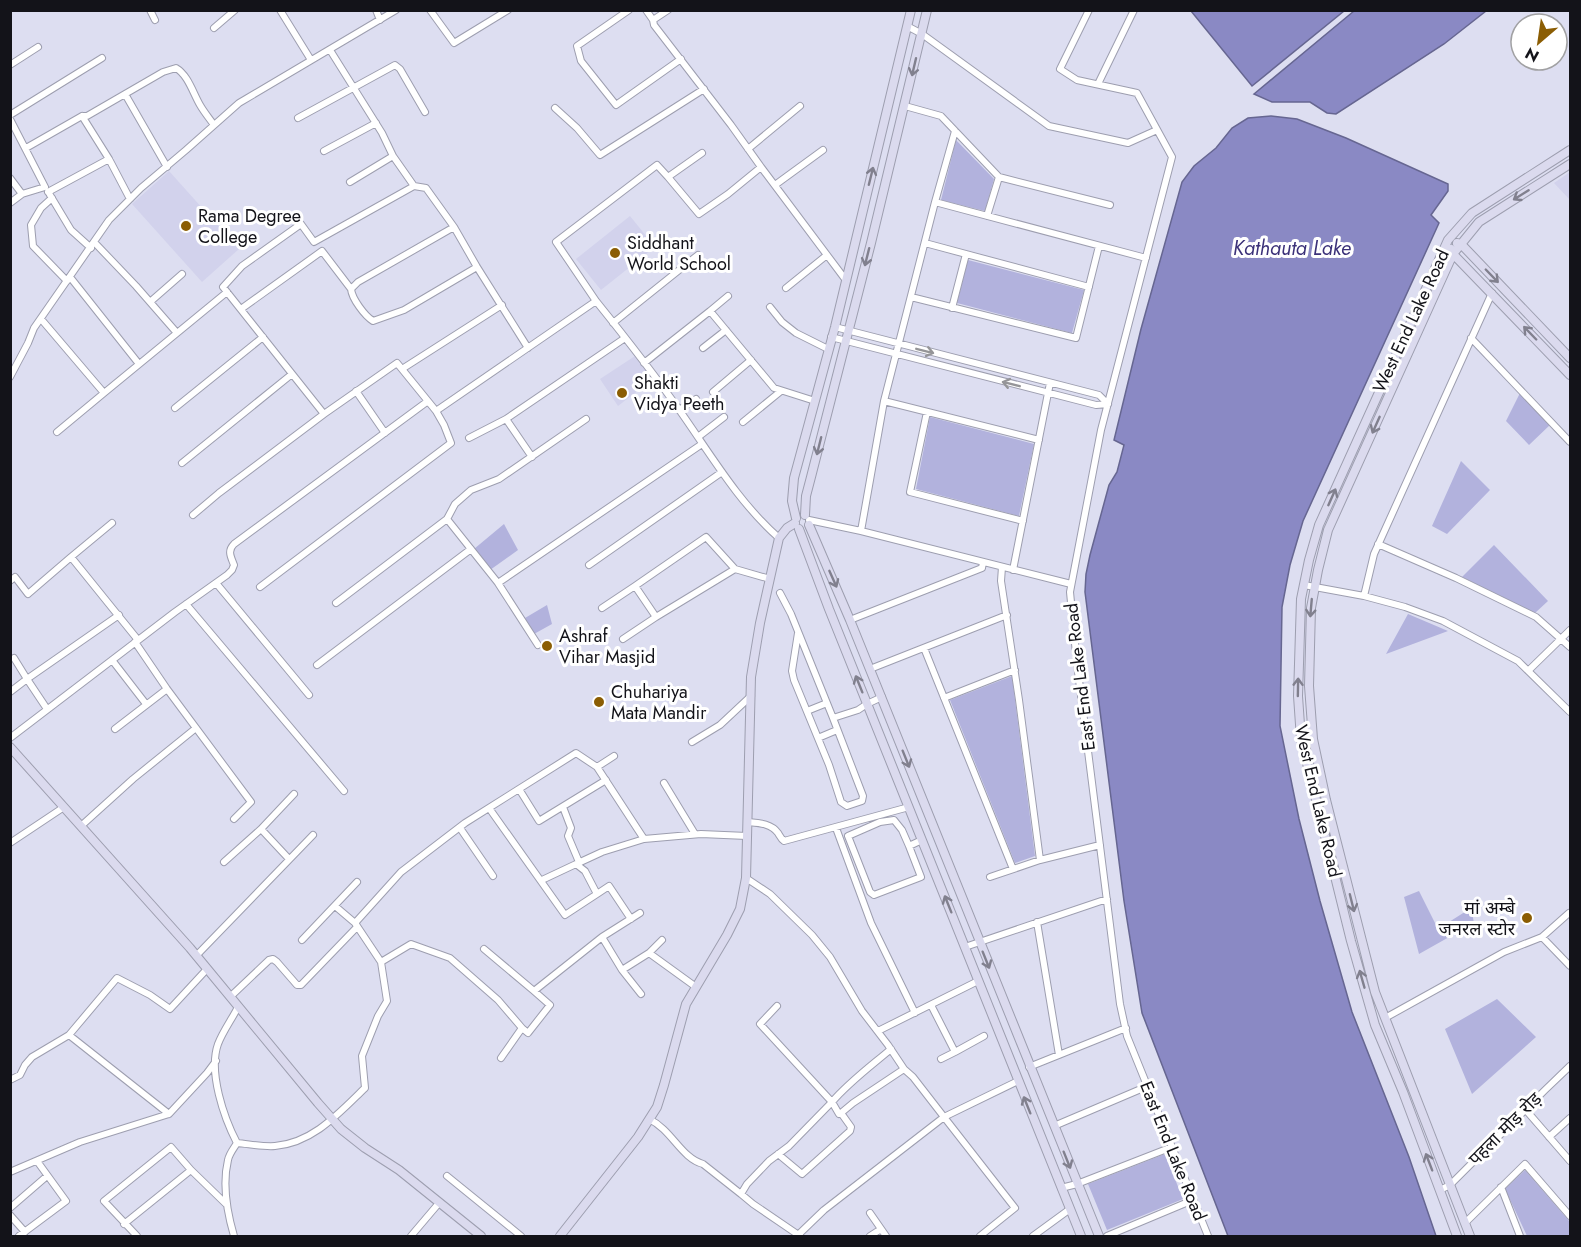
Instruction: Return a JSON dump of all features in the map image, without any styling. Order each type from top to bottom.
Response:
[{"type":"street","points":[[150,10],[154,20]]},
{"type":"street","points":[[214,28],[235,10]]},
{"type":"street","points":[[280,10],[311,60]]},
{"type":"street","points":[[376,10],[380,20]]},
{"type":"street","points":[[10,378],[34,328],[109,220],[130,199],[248,97],[396,10]]},
{"type":"street","points":[[430,10],[454,43],[508,10]]},
{"type":"street","points":[[629,10],[577,46],[581,61],[616,105],[681,59]]},
{"type":"street","points":[[646,10],[654,25],[845,279]]},
{"type":"street","points":[[653,20],[668,10]]},
{"type":"street","points":[[911,10],[834,327],[794,478],[792,501],[796,523],[865,706],[909,807],[1082,1236]]},
{"type":"street","points":[[796,523],[806,529],[808,520],[806,496],[905,106],[927,10]]},
{"type":"street","name":"East End Lake Road","points":[[1089,10],[1060,69],[1077,80],[1137,93],[1172,158],[1099,441],[1070,592],[1120,1004],[1127,1036],[1208,1236]]},
{"type":"street","points":[[1098,84],[1134,10]]},
{"type":"street","points":[[907,26],[922,34],[1049,126],[1128,143],[1157,130]]},
{"type":"street","points":[[10,65],[38,47]]},
{"type":"street","points":[[330,50],[376,123],[393,156],[414,186]]},
{"type":"street","points":[[102,58],[10,117],[48,192],[71,230],[93,245],[150,302],[177,333]]},
{"type":"street","points":[[298,118],[395,65],[400,69],[425,112]]},
{"type":"street","points":[[26,148],[163,72],[176,68],[188,82],[214,125]]},
{"type":"street","points":[[555,108],[577,128],[600,155],[704,89]]},
{"type":"street","points":[[125,94],[167,167]]},
{"type":"street","points":[[748,149],[800,106]]},
{"type":"street","points":[[905,106],[941,116],[999,177],[1110,205]]},
{"type":"street","points":[[82,117],[109,159],[130,199]]},
{"type":"street","points":[[324,151],[376,123]]},
{"type":"street","points":[[861,531],[884,401],[935,202],[956,131]]},
{"type":"street","points":[[775,185],[823,150]]},
{"type":"street","name":"West End Lake Road","points":[[1457,1236],[1375,1025],[1351,941],[1301,739],[1298,696],[1301,599],[1319,525],[1448,240],[1472,213],[1570,150]]},
{"type":"street","points":[[668,177],[702,153]]},
{"type":"street","points":[[350,182],[393,156]]},
{"type":"street","points":[[10,202],[22,194],[48,192],[109,159]]},
{"type":"street","name":"West End Lake Road","points":[[1470,1236],[1375,992],[1327,805],[1313,739],[1309,684],[1311,608],[1328,530],[1453,254],[1479,222],[1570,164]]},
{"type":"street","points":[[761,167],[699,214],[657,165],[556,243],[722,472],[761,522],[779,538]]},
{"type":"street","points":[[987,216],[999,177]]},
{"type":"street","points":[[10,178],[22,194]]},
{"type":"street","points":[[314,242],[414,186],[426,188],[454,228],[528,348]]},
{"type":"street","points":[[48,192],[31,225],[33,246],[69,279],[139,364]]},
{"type":"street","points":[[935,202],[1146,258]]},
{"type":"street","points":[[324,414],[223,287],[242,266],[301,224],[351,289],[352,296],[367,318],[373,321],[404,310],[477,267]]},
{"type":"street","points":[[351,289],[358,282],[454,228]]},
{"type":"street","points":[[1448,240],[1461,244],[1570,357]]},
{"type":"street","points":[[1448,240],[1453,254],[1570,375]]},
{"type":"street","points":[[925,243],[1089,287]]},
{"type":"street","points":[[911,297],[1076,338],[1099,246]]},
{"type":"street","points":[[241,309],[322,251]]},
{"type":"street","points":[[952,308],[966,254]]},
{"type":"street","points":[[614,322],[698,255]]},
{"type":"street","points":[[786,288],[827,255]]},
{"type":"street","points":[[150,302],[182,274]]},
{"type":"street","points":[[57,432],[227,292]]},
{"type":"street","points":[[1364,596],[1378,544],[1492,293]]},
{"type":"street","points":[[644,363],[728,296]]},
{"type":"street","points":[[436,411],[596,301]]},
{"type":"street","points":[[402,369],[502,305]]},
{"type":"street","points":[[770,307],[782,322],[796,333],[828,349]]},
{"type":"street","points":[[710,311],[774,388],[815,400]]},
{"type":"street","points":[[41,319],[104,393]]},
{"type":"street","points":[[834,327],[1099,395],[1108,404]]},
{"type":"street","points":[[703,348],[726,330]]},
{"type":"street","points":[[175,408],[263,337]]},
{"type":"street","points":[[831,337],[1096,405],[1108,404]]},
{"type":"street","points":[[469,438],[506,419],[625,338]]},
{"type":"street","points":[[1471,338],[1570,441]]},
{"type":"street","points":[[713,392],[751,360]]},
{"type":"street","points":[[193,515],[324,414],[397,363],[436,411],[451,443],[260,587]]},
{"type":"street","points":[[182,463],[292,374]]},
{"type":"street","points":[[1013,570],[1050,383]]},
{"type":"street","points":[[356,391],[385,433]]},
{"type":"street","points":[[743,422],[782,391]]},
{"type":"street","points":[[679,410],[696,399]]},
{"type":"street","points":[[10,738],[232,570],[234,565],[229,552],[234,544],[428,401]]},
{"type":"street","points":[[884,401],[1039,440]]},
{"type":"street","points":[[927,412],[910,492],[1023,521]]},
{"type":"street","points":[[698,437],[724,417]]},
{"type":"street","points":[[506,419],[532,457]]},
{"type":"street","points":[[336,603],[447,519],[455,504],[471,490],[499,479],[586,419]]},
{"type":"street","points":[[498,583],[702,444]]},
{"type":"street","points":[[589,565],[722,472]]},
{"type":"street","points":[[560,1236],[638,1137],[657,1107],[686,1004],[740,909],[746,878],[751,677],[760,622],[779,538],[787,528],[796,523],[800,515],[808,520],[861,531],[1071,584]]},
{"type":"street","points":[[447,519],[498,583],[538,645]]},
{"type":"street","points":[[808,520],[1099,1236]]},
{"type":"street","points":[[10,581],[15,577],[28,594],[112,524]]},
{"type":"street","points":[[602,608],[706,537],[735,569],[770,579]]},
{"type":"street","points":[[1378,544],[1456,578],[1536,617],[1570,647]]},
{"type":"street","points":[[317,665],[471,549]]},
{"type":"street","points":[[71,557],[119,615],[167,689],[251,802],[234,819]]},
{"type":"street","points":[[850,620],[982,568],[983,562]]},
{"type":"street","points":[[1002,567],[1001,581],[1040,860]]},
{"type":"street","points":[[623,639],[735,569]]},
{"type":"street","points":[[216,583],[309,694]]},
{"type":"street","points":[[1304,585],[1364,596],[1405,607],[1443,621],[1518,661],[1570,712]]},
{"type":"street","points":[[635,586],[656,617]]},
{"type":"street","points":[[780,592],[791,614],[863,796],[862,801],[847,807],[841,802],[829,765],[794,680],[792,671],[798,633]]},
{"type":"street","points":[[186,604],[344,791]]},
{"type":"street","points":[[10,692],[119,615]]},
{"type":"street","points":[[870,669],[1006,615]]},
{"type":"street","points":[[1528,671],[1570,630]]},
{"type":"street","points":[[924,648],[1013,869]]},
{"type":"street","points":[[14,658],[47,710]]},
{"type":"street","points":[[112,660],[146,704]]},
{"type":"street","points":[[944,698],[1015,669]]},
{"type":"street","points":[[115,729],[167,689]]},
{"type":"street","points":[[692,742],[720,725],[751,696]]},
{"type":"street","points":[[833,718],[882,698]]},
{"type":"street","points":[[807,711],[827,703]]},
{"type":"street","points":[[81,826],[133,779],[196,728]]},
{"type":"street","points":[[818,738],[837,730]]},
{"type":"street","points":[[10,747],[196,956],[332,1119],[365,1148],[399,1170],[481,1236]]},
{"type":"street","points":[[230,997],[268,960],[273,959],[297,985],[301,985],[401,872],[489,807],[576,753],[597,767],[644,839]]},
{"type":"street","points":[[597,767],[614,756]]},
{"type":"street","points":[[519,789],[539,821],[606,780]]},
{"type":"street","points":[[664,783],[695,834]]},
{"type":"street","points":[[224,862],[261,829],[294,794]]},
{"type":"street","points":[[10,843],[64,807]]},
{"type":"street","points":[[489,807],[565,915],[609,886],[631,919]]},
{"type":"street","points":[[563,807],[571,828],[568,836],[578,863],[597,894]]},
{"type":"street","points":[[747,822],[771,826],[784,842],[909,807]]},
{"type":"street","points":[[894,820],[902,830],[909,846],[921,877],[874,895],[870,892],[848,836],[880,822],[894,820]]},
{"type":"street","points":[[460,828],[493,876]]},
{"type":"street","points":[[836,828],[871,923],[915,1013]]},
{"type":"street","points":[[261,829],[289,859]]},
{"type":"street","points":[[542,880],[602,852],[644,839],[695,834],[747,836]]},
{"type":"street","points":[[196,956],[313,835]]},
{"type":"street","points":[[909,846],[922,840]]},
{"type":"street","points":[[990,877],[1040,860],[1100,845]]},
{"type":"street","points":[[746,878],[770,894],[812,935],[830,957],[862,1011],[904,1069],[914,1077],[1015,1208],[980,1236]]},
{"type":"street","points":[[302,940],[357,882]]},
{"type":"street","points":[[964,947],[1107,899]]},
{"type":"street","points":[[237,1143],[274,1146],[292,1143],[316,1131],[332,1119],[365,1088],[362,1056],[378,1016],[387,1001],[381,962],[356,925],[335,906]]},
{"type":"street","points":[[534,991],[602,937],[640,913]]},
{"type":"street","points":[[1385,1018],[1504,952],[1542,937],[1569,913]]},
{"type":"street","points":[[1037,922],[1059,1054]]},
{"type":"street","points":[[602,937],[622,970],[641,994]]},
{"type":"street","points":[[1542,937],[1570,966]]},
{"type":"street","points":[[622,970],[649,953],[662,940]]},
{"type":"street","points":[[381,962],[411,944],[450,958],[498,1000],[528,1033],[550,1005],[484,949]]},
{"type":"street","points":[[649,953],[696,987]]},
{"type":"street","points":[[10,1080],[20,1075],[32,1057],[69,1035],[117,978],[150,995],[170,1009],[207,969]]},
{"type":"street","points":[[878,1031],[978,981]]},
{"type":"street","points":[[931,1005],[955,1052]]},
{"type":"street","points":[[777,1006],[760,1024],[832,1102],[851,1127],[850,1131],[802,1174],[778,1155]]},
{"type":"street","points":[[237,1143],[219,1095],[216,1061],[218,1045],[238,1007]]},
{"type":"street","points":[[501,1058],[522,1028]]},
{"type":"street","points":[[1029,1067],[1126,1028]]},
{"type":"street","points":[[69,1035],[169,1114]]},
{"type":"street","points":[[941,1059],[984,1036]]},
{"type":"street","points":[[741,1194],[768,1161],[789,1146],[840,1092],[891,1049]]},
{"type":"street","points":[[10,1172],[80,1142],[169,1114],[216,1061]]},
{"type":"street","name":"पहला मोड़ रोड़","points":[[1440,1190],[1450,1185],[1570,1066]]},
{"type":"street","points":[[841,1113],[904,1069]]},
{"type":"street","points":[[649,1119],[668,1133],[686,1155],[703,1164],[753,1204],[799,1236],[824,1210],[944,1117],[1018,1081]]},
{"type":"street","points":[[1054,1126],[1148,1086]]},
{"type":"street","points":[[1525,1109],[1570,1161]]},
{"type":"street","points":[[1549,1137],[1570,1118]]},
{"type":"street","points":[[234,1236],[226,1204],[228,1158],[237,1143]]},
{"type":"street","points":[[137,1236],[104,1202],[171,1147],[226,1204]]},
{"type":"street","points":[[1062,1188],[1172,1147]]},
{"type":"street","points":[[10,1215],[22,1234],[66,1201],[37,1161]]},
{"type":"street","points":[[1465,1223],[1525,1164],[1570,1216]]},
{"type":"street","points":[[124,1224],[191,1170]]},
{"type":"street","points":[[10,1208],[47,1176]]},
{"type":"street","points":[[447,1176],[521,1236]]},
{"type":"street","points":[[1501,1187],[1520,1236]]},
{"type":"street","points":[[1107,1236],[1193,1200]]},
{"type":"street","points":[[411,1236],[439,1203]]},
{"type":"street","points":[[1033,1236],[1070,1209]]},
{"type":"street","points":[[870,1213],[886,1236]]},
{"type":"street","points":[[870,1236],[881,1229]]},
{"type":"shaded area","points":[[956,140],[994,179],[985,211],[941,200]]},
{"type":"shaded area","name":"Rama Degree College","points":[[169,171],[239,249],[202,282],[132,204]]},
{"type":"shaded area","points":[[1570,172],[1570,200],[1554,183]]},
{"type":"shaded area","name":"Siddhant World School","points":[[630,216],[655,247],[601,290],[576,259]]},
{"type":"shaded area","points":[[968,260],[1084,290],[1072,333],[957,303]]},
{"type":"shaded area","name":"Shakti Vidya Peeth","points":[[635,356],[653,379],[618,406],[600,379]]},
{"type":"shaded area","points":[[1520,393],[1551,424],[1529,445],[1506,421]]},
{"type":"shaded area","points":[[930,417],[1034,444],[1019,516],[916,489]]},
{"type":"shaded area","points":[[1461,461],[1490,490],[1447,534],[1432,526]]},
{"type":"shaded area","points":[[504,524],[518,550],[490,570],[474,549]]},
{"type":"shaded area","points":[[1494,545],[1548,601],[1535,613],[1462,577]]},
{"type":"shaded area","points":[[547,605],[552,624],[534,634],[525,618]]},
{"type":"shaded area","points":[[1408,614],[1448,631],[1386,654]]},
{"type":"shaded area","points":[[1012,676],[1035,856],[1015,863],[950,700]]},
{"type":"shaded area","points":[[1419,891],[1438,929],[1471,908],[1474,923],[1419,954],[1404,897]]},
{"type":"shaded area","points":[[1497,999],[1536,1037],[1472,1094],[1445,1029]]},
{"type":"shaded area","points":[[1165,1154],[1183,1199],[1107,1230],[1088,1184]]},
{"type":"shaded area","points":[[1525,1170],[1570,1222],[1570,1236],[1527,1236],[1505,1189]]},
{"type":"water","points":[[1191,11],[1344,11],[1252,86]]},
{"type":"water","points":[[1354,11],[1486,11],[1444,44],[1336,114],[1327,113],[1310,102],[1272,102],[1254,94]]},
{"type":"water","name":"Kathauta Lake","points":[[1271,116],[1297,119],[1346,138],[1448,184],[1448,191],[1431,215],[1439,223],[1303,521],[1290,565],[1282,607],[1280,726],[1299,819],[1352,1012],[1409,1157],[1436,1236],[1228,1236],[1142,1013],[1124,901],[1085,592],[1086,574],[1109,485],[1117,472],[1124,445],[1114,440],[1141,329],[1182,182],[1194,166],[1216,148],[1232,128],[1248,118]]},
{"type":"place","name":"Rama Degree College","points":[[186,226]]},
{"type":"place","name":"Siddhant World School","points":[[615,253]]},
{"type":"place","name":"Shakti Vidya Peeth","points":[[622,393]]},
{"type":"place","name":"Ashraf Vihar Masjid","points":[[547,646]]},
{"type":"place","name":"Chuhariya Mata Mandir","points":[[599,702]]},
{"type":"place","name":"मां अम्बे जनरल स्टोर","points":[[1527,918]]}]
